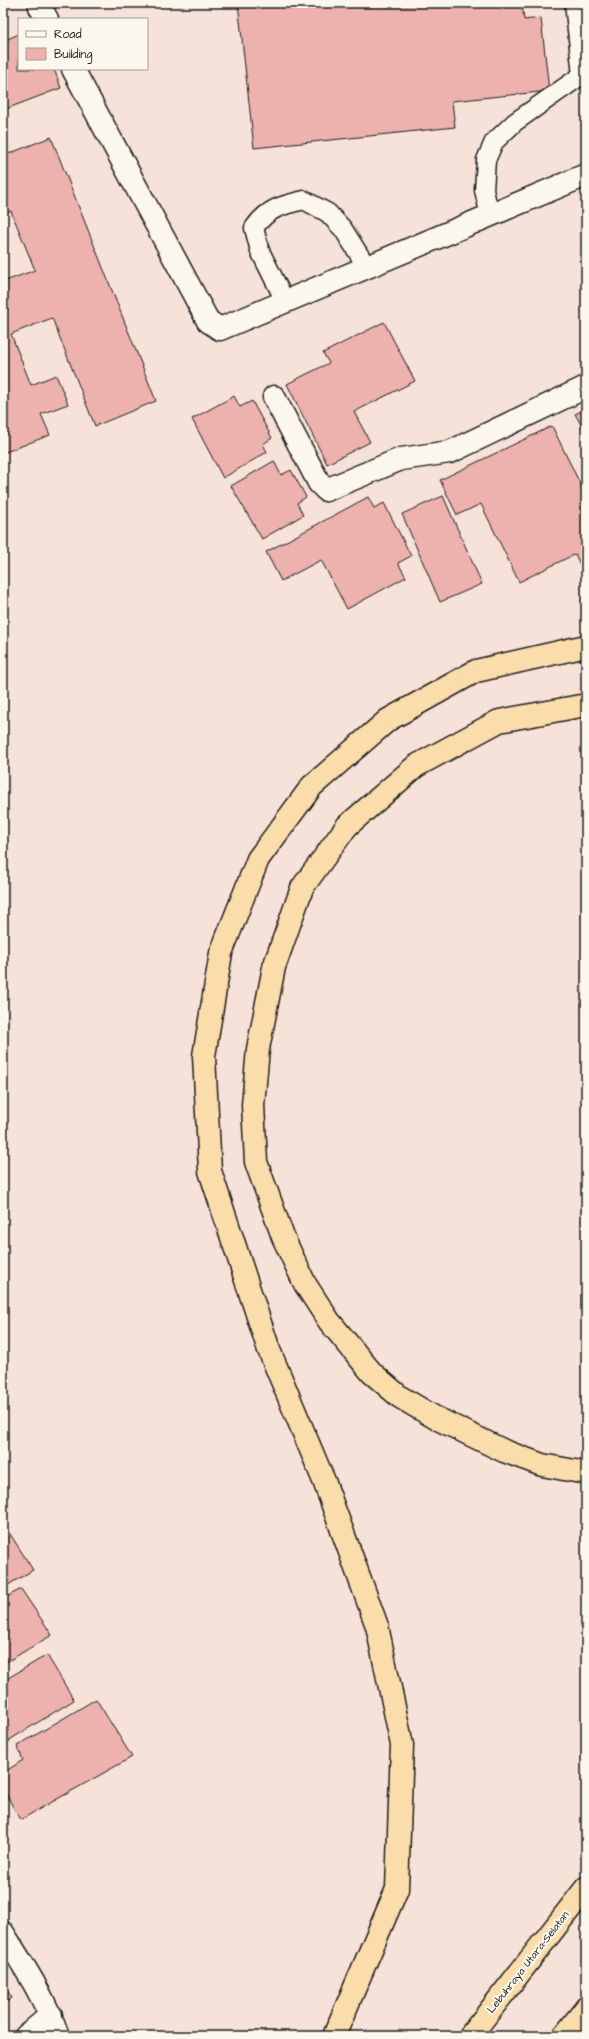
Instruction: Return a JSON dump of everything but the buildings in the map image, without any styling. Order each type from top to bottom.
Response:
[{"type":"highway","points":[[334,2036],[397,1889],[402,1745],[377,1626],[324,1481],[269,1350],[210,1171],[204,1056],[221,953],[258,860],[312,786],[388,720],[476,671],[586,646]]},
{"type":"highway","points":[[586,705],[499,721],[416,766],[347,826],[302,888],[274,967],[258,1049],[253,1105],[256,1162],[283,1237],[305,1284],[329,1321],[372,1373],[400,1397],[434,1417],[504,1451],[542,1465],[586,1473]]},
{"type":"highway","name":"Lebuhraya Utara–Selatan","points":[[470,2036],[586,1888]]},
{"type":"highway","points":[[564,2036],[586,2008]]},
{"type":"street","points":[[74,70],[208,321],[220,329],[586,175]]},
{"type":"street","points":[[274,397],[319,483],[326,490],[401,459],[450,452],[586,387]]},
{"type":"street","points":[[3,1933],[35,1984],[51,2016],[58,2036]]},
{"type":"street","points":[[26,2036],[51,2016]]},
{"type":"lane","points":[[490,216],[484,190],[486,160],[494,142],[515,122],[584,74],[574,3]]},
{"type":"lane","points":[[285,302],[260,251],[254,228],[262,216],[281,205],[304,200],[328,214],[343,229],[367,267]]}]
